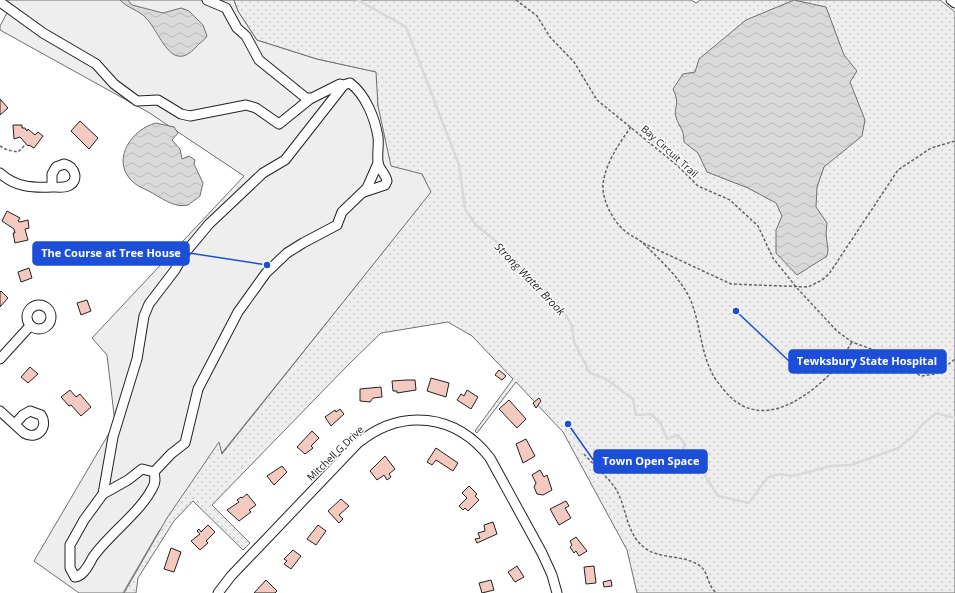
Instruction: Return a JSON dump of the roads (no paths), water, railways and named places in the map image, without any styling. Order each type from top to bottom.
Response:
[{"type":"street","points":[[207,0],[226,8],[237,28],[246,36],[259,60],[306,98],[310,99]]},
{"type":"street","points":[[951,0],[955,3]]},
{"type":"street","points":[[0,2],[43,33],[96,64],[114,84],[137,100],[158,100],[180,114],[190,116],[246,105],[256,108],[279,124],[310,99],[339,84],[343,85],[350,83],[360,91],[366,103],[378,138],[378,163],[364,192]]},
{"type":"street","points":[[103,494],[113,437],[137,359],[144,316],[149,304],[175,270],[184,254],[209,224],[263,173],[285,160],[343,85]]},
{"type":"street","points":[[154,472],[142,469],[128,480],[103,494],[84,520],[70,545],[70,568],[75,576],[79,576],[85,570],[95,555],[149,494],[155,484],[154,472],[186,441],[198,389],[227,336],[234,318],[266,273],[294,248],[337,225],[342,212],[364,192],[387,183],[386,176],[378,163]]},
{"type":"street","points":[[0,173],[9,180],[21,186],[34,188],[52,187]]},
{"type":"street","points":[[0,359],[30,326]]},
{"type":"street","points":[[0,411],[15,424]]},
{"type":"street","name":"Mitchell G Drive","points":[[218,593],[231,576],[358,443],[382,427],[400,421],[413,420],[426,420],[445,424],[458,430],[480,446],[490,458],[542,553],[552,575],[557,593]]},
{"type":"water","points":[[120,0],[128,0],[132,5],[163,13],[181,8],[189,11],[203,25],[207,36],[187,54],[180,56],[173,54],[161,41],[146,18]]},
{"type":"water","points":[[794,0],[826,7],[844,55],[857,71],[850,82],[865,120],[862,136],[824,167],[817,187],[816,207],[827,223],[827,256],[797,275],[776,253],[776,230],[782,216],[776,203],[748,188],[707,172],[698,153],[684,142],[684,137],[675,114],[677,102],[673,89],[683,74],[695,72],[699,59],[746,20]]},
{"type":"water","points":[[156,123],[174,127],[178,133],[172,140],[180,149],[182,159],[189,156],[195,160],[194,164],[203,183],[200,196],[188,205],[183,206],[170,203],[142,188],[130,179],[125,171],[123,162],[127,145],[139,131]]},
{"type":"waterway","name":"Strong Water Brook","points":[[358,0],[406,27],[459,165],[465,209],[476,225],[498,243],[563,310],[572,326],[574,342],[590,373],[606,379],[633,399],[636,415],[651,414],[661,424],[667,439],[678,435],[685,444],[683,448],[686,457],[697,463],[718,496],[749,503],[767,478],[778,474],[793,476],[831,466],[851,465],[898,448],[912,437],[922,425],[936,413],[955,418]]},
{"type":"place","name":"The Course at Tree House","points":[[267,265]]},
{"type":"place","name":"Tewksbury State Hospital","points":[[736,311]]},
{"type":"place","name":"Town Open Space","points":[[568,424]]}]
